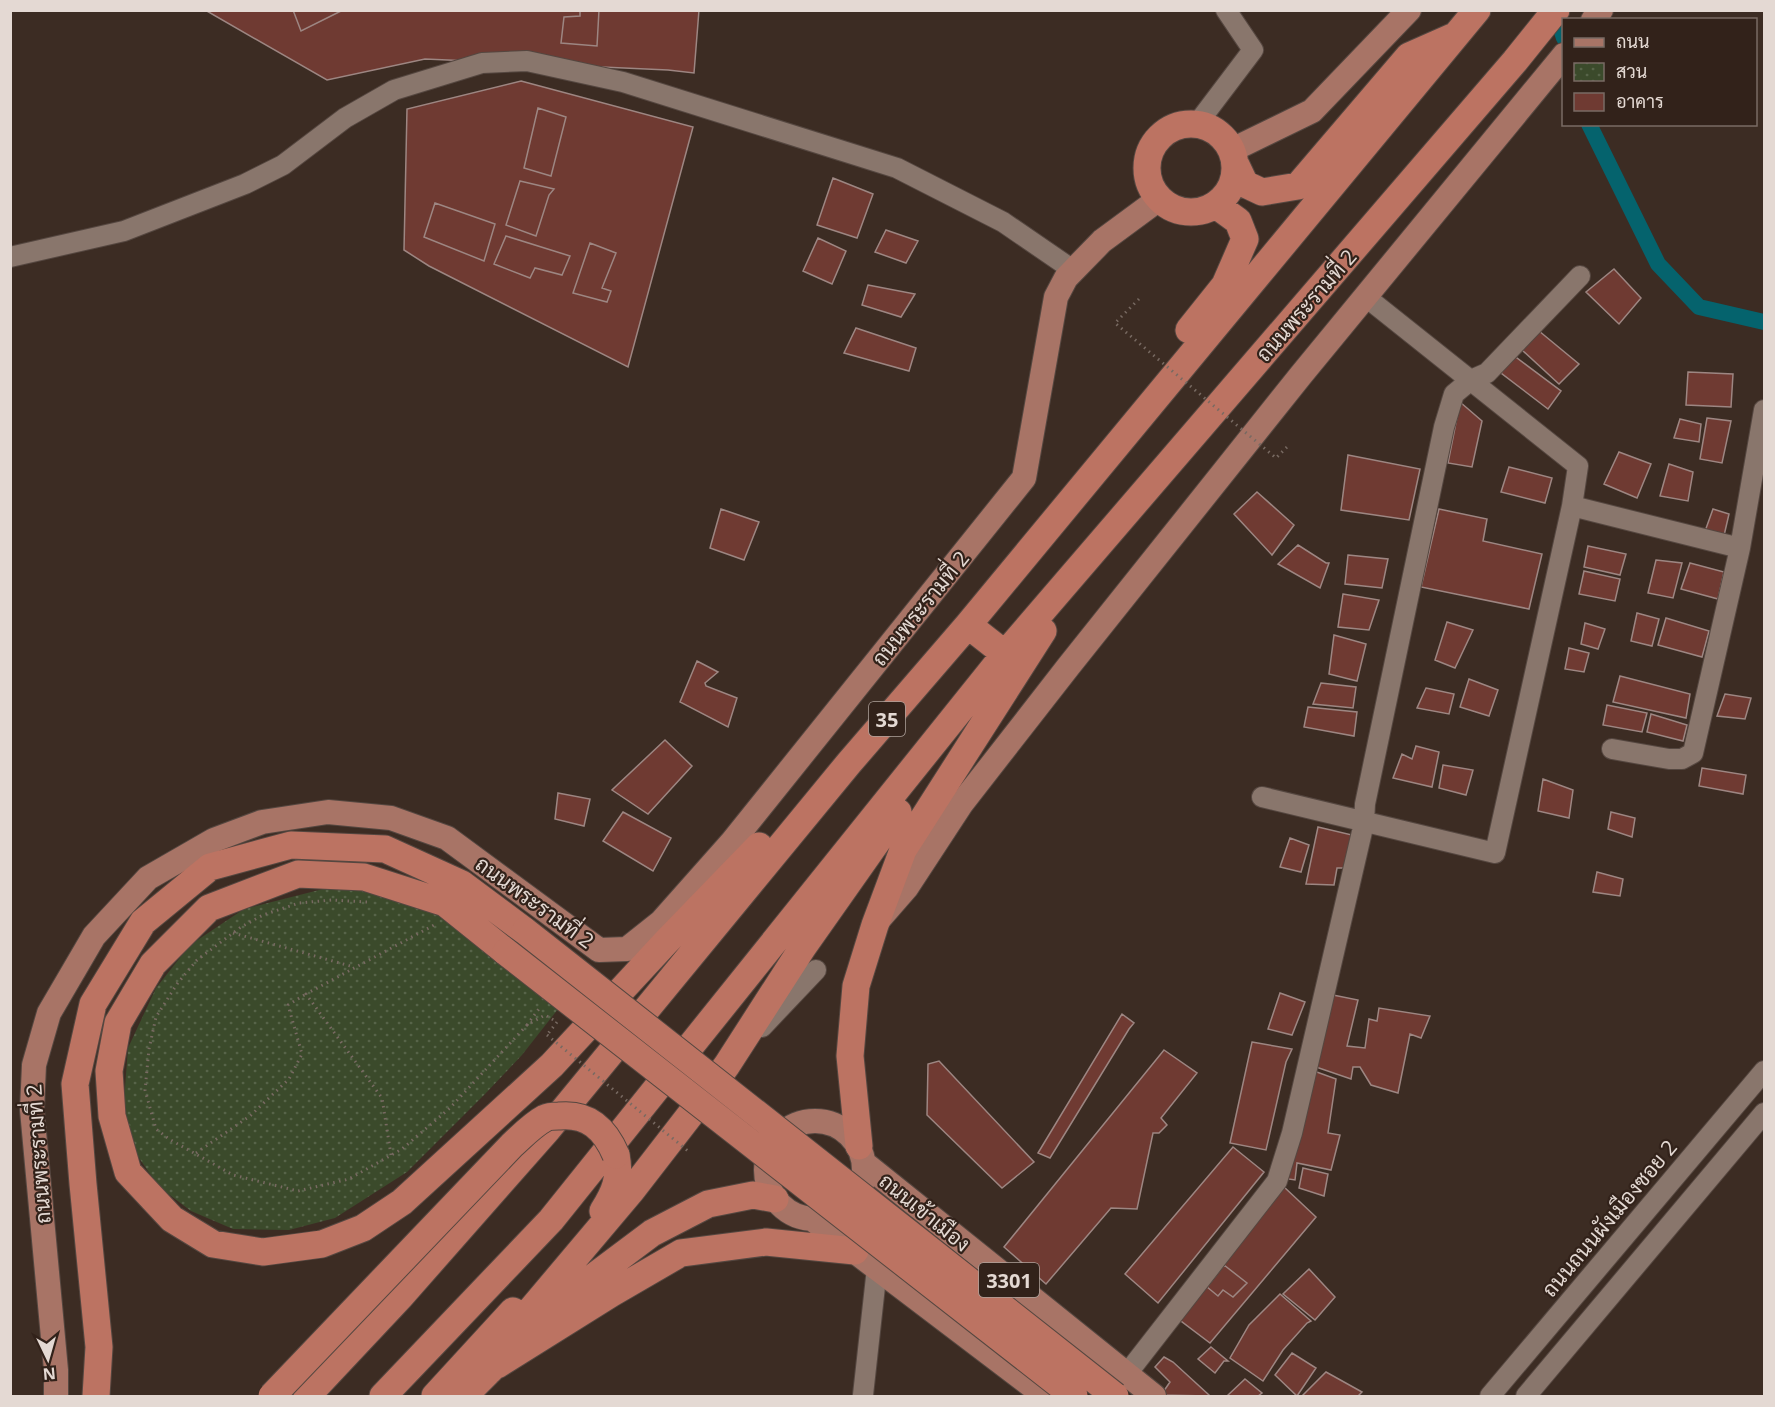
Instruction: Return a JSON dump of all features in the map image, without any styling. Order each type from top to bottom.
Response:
[{"type":"highway","name":"35","points":[[307,1396],[400,1297],[548,1129],[849,763],[1090,478],[1477,10]]},
{"type":"highway","name":"ถนนพระรามที่ 2","points":[[383,1396],[551,1220],[1005,654],[1515,61],[1556,10]]},
{"type":"highway","points":[[1234,158],[1234,181],[1227,194],[1216,205],[1202,211],[1186,212],[1172,208],[1159,199],[1151,186],[1147,171],[1149,156],[1156,142],[1167,131],[1181,125],[1197,124],[1211,128],[1224,138],[1234,158],[1245,184],[1262,192],[1298,186],[1409,56],[1459,34]]},
{"type":"highway","points":[[1090,478],[1136,396],[1225,285],[1245,239],[1238,221],[1216,205]]},
{"type":"highway","points":[[861,1154],[850,1056],[856,986],[875,925],[903,850],[1091,554]]},
{"type":"highway","points":[[489,1371],[530,1311],[632,1190],[698,1106],[803,947],[871,853],[1005,654],[968,624]]},
{"type":"highway","points":[[849,763],[766,839],[666,942],[552,1065],[402,1202],[363,1228],[322,1244],[263,1252],[213,1244],[172,1219],[128,1172],[112,1116],[109,1071],[117,1023],[153,964],[209,908],[298,874],[364,877],[445,903],[506,952],[1074,1396]]},
{"type":"highway","points":[[96,1396],[99,1347],[75,1084],[93,1004],[143,922],[210,867],[291,845],[385,849],[462,884],[1121,1386]]},
{"type":"highway","points":[[722,1072],[784,1130]]},
{"type":"highway","points":[[698,1106],[766,1159]]},
{"type":"highway","points":[[272,1396],[512,1145],[531,1128],[547,1117],[576,1115],[589,1121],[609,1140],[616,1157],[615,1192],[603,1211],[435,1396]]},
{"type":"highway","points":[[464,1396],[552,1308],[652,1233],[708,1204],[753,1195],[776,1199]]},
{"type":"highway","points":[[489,1371],[681,1253],[766,1242],[855,1251]]},
{"type":"main road","points":[[1234,158],[1312,111],[1409,10]]},
{"type":"main road","name":"ถนนพระรามที่ 2","points":[[875,925],[907,887],[962,803],[1068,667],[1301,375],[1562,56]]},
{"type":"main road","name":"ถนนพระรามที่ 2","points":[[56,1396],[56,1370],[32,1110],[34,1065],[49,1012],[94,936],[148,878],[214,840],[262,822],[328,812],[391,818],[447,838],[600,950],[627,949],[661,922],[732,842],[1024,478],[1056,297],[1066,278],[1102,241],[1159,199]]},
{"type":"main road","name":"ถนนเข้าเมือง","points":[[784,1130],[800,1122],[817,1120],[833,1124],[848,1133],[861,1154],[1121,1386],[1154,1396]]},
{"type":"main road","points":[[784,1130],[773,1143],[766,1159],[765,1176],[771,1192],[781,1206],[795,1215],[812,1219],[1045,1396]]},
{"type":"main road","name":"ถนนเข้าเมือง","points":[[812,1219],[840,1212],[852,1203],[860,1191],[864,1177],[861,1154]]},
{"type":"street","points":[[1197,124],[1253,50],[1226,10]]},
{"type":"street","points":[[10,257],[124,231],[245,184],[283,165],[345,118],[394,90],[482,63],[527,61],[623,82],[897,168],[1002,222],[1073,270]]},
{"type":"street","points":[[1121,1386],[1276,1181],[1292,1133],[1364,823],[1365,804],[1444,427],[1454,394],[1471,380],[1487,373],[1580,276]]},
{"type":"street","points":[[1262,797],[1495,853],[1572,506],[1578,466],[1366,297]]},
{"type":"street","points":[[1612,749],[1668,759],[1682,759],[1693,753],[1740,548],[1764,410]]},
{"type":"street","points":[[1572,506],[1740,548]]},
{"type":"street","points":[[722,1072],[816,970]]},
{"type":"street","name":"ถนนถนนผังเมืองซอย 2","points":[[1499,1394],[1764,1071]]},
{"type":"street","points":[[1526,1396],[1764,1113]]},
{"type":"street","points":[[863,1395],[877,1268]]},
{"type":"path","points":[[1139,299],[1115,323],[1276,458],[1290,445]]},
{"type":"path","points":[[377,904],[333,900],[299,903],[263,915],[241,927],[197,960],[177,984],[156,1017],[149,1049],[145,1090],[156,1129],[169,1139],[233,1175],[298,1191],[349,1179],[402,1149],[450,1108],[527,1025],[545,1000]]},
{"type":"path","points":[[431,921],[443,927]]},
{"type":"path","points":[[195,1154],[250,1116],[290,1079],[302,1054],[288,1005],[436,923]]},
{"type":"path","points":[[233,933],[356,967]]},
{"type":"path","points":[[306,994],[382,1098],[392,1155]]},
{"type":"path","points":[[527,1025],[545,1015],[557,1022],[547,1035],[688,1151]]},
{"type":"green space","points":[[352,888],[382,892],[424,904],[562,1004],[522,1055],[407,1172],[335,1218],[289,1230],[233,1229],[191,1211],[159,1187],[137,1155],[123,1114],[128,1048],[156,988],[190,945],[244,909],[323,889]]},
{"type":"building","points":[[205,10],[699,10],[694,73],[425,59],[327,80]]},
{"type":"building","points":[[293,10],[343,10],[301,31]]},
{"type":"building","points":[[580,10],[599,10],[597,46],[561,43],[564,17],[580,16]]},
{"type":"building","points":[[521,81],[693,127],[628,367],[429,266],[404,250],[407,109]]},
{"type":"building","points":[[538,108],[566,117],[551,176],[524,168]]},
{"type":"building","points":[[833,178],[873,194],[857,238],[817,225]]},
{"type":"building","points":[[520,181],[554,189],[549,195],[536,236],[506,225]]},
{"type":"building","points":[[435,203],[495,224],[484,261],[424,237]]},
{"type":"building","points":[[886,230],[918,241],[906,263],[875,252]]},
{"type":"building","points":[[506,236],[570,256],[562,275],[535,268],[530,278],[494,264]]},
{"type":"building","points":[[818,238],[846,251],[832,284],[803,271]]},
{"type":"building","points":[[590,243],[616,253],[602,288],[611,291],[607,302],[573,293]]},
{"type":"building","points":[[1614,269],[1641,298],[1619,324],[1586,292]]},
{"type":"building","points":[[868,285],[915,294],[901,317],[862,305]]},
{"type":"building","points":[[856,328],[916,348],[909,371],[844,353]]},
{"type":"building","points":[[1539,331],[1579,364],[1559,384],[1522,350]]},
{"type":"building","points":[[1513,355],[1561,391],[1548,409],[1501,373]]},
{"type":"building","points":[[1688,372],[1733,374],[1731,407],[1686,405]]},
{"type":"building","points":[[1460,402],[1482,421],[1472,467],[1448,463]]},
{"type":"building","points":[[1707,418],[1731,421],[1722,463],[1700,459]]},
{"type":"building","points":[[1680,419],[1701,424],[1699,442],[1674,438]]},
{"type":"building","points":[[1619,452],[1651,464],[1637,498],[1604,484]]},
{"type":"building","points":[[1348,455],[1420,469],[1409,520],[1341,510]]},
{"type":"building","points":[[1669,464],[1693,472],[1688,501],[1660,496]]},
{"type":"building","points":[[1509,467],[1552,478],[1545,503],[1501,492]]},
{"type":"building","points":[[1257,492],[1294,525],[1272,555],[1234,514]]},
{"type":"building","points":[[721,509],[759,522],[744,560],[710,548]]},
{"type":"building","points":[[1439,509],[1487,519],[1483,541],[1542,554],[1529,609],[1421,587]]},
{"type":"building","points":[[1713,509],[1729,514],[1723,540],[1704,534]]},
{"type":"building","points":[[1298,545],[1329,563],[1320,588],[1278,564]]},
{"type":"building","points":[[1588,546],[1626,554],[1620,575],[1584,567]]},
{"type":"building","points":[[1348,555],[1388,559],[1382,588],[1345,584]]},
{"type":"building","points":[[1656,560],[1682,563],[1673,598],[1648,593]]},
{"type":"building","points":[[1690,563],[1724,572],[1718,599],[1681,589]]},
{"type":"building","points":[[1584,571],[1620,579],[1615,601],[1579,594]]},
{"type":"building","points":[[1343,594],[1379,600],[1369,630],[1338,627]]},
{"type":"building","points":[[1637,613],[1659,619],[1652,646],[1631,641]]},
{"type":"building","points":[[1666,618],[1709,631],[1702,657],[1658,645]]},
{"type":"building","points":[[1447,622],[1473,630],[1455,668],[1435,660]]},
{"type":"building","points":[[1585,623],[1605,629],[1598,649],[1581,644]]},
{"type":"building","points":[[1334,635],[1366,644],[1357,681],[1329,674]]},
{"type":"building","points":[[1569,648],[1589,653],[1584,672],[1565,669]]},
{"type":"building","points":[[697,661],[718,672],[705,683],[706,686],[737,698],[728,727],[680,702]]},
{"type":"building","points":[[1620,676],[1690,694],[1686,718],[1613,702]]},
{"type":"building","points":[[1469,679],[1498,690],[1489,716],[1460,707]]},
{"type":"building","points":[[1321,683],[1356,687],[1353,708],[1313,704]]},
{"type":"building","points":[[1426,688],[1454,694],[1449,714],[1417,708]]},
{"type":"building","points":[[1725,694],[1751,698],[1745,719],[1717,716]]},
{"type":"building","points":[[1607,705],[1647,713],[1642,732],[1603,725]]},
{"type":"building","points":[[1308,707],[1357,712],[1354,736],[1304,727]]},
{"type":"building","points":[[1651,714],[1687,725],[1683,741],[1647,732]]},
{"type":"building","points":[[665,740],[692,766],[648,814],[612,790]]},
{"type":"building","points":[[1416,746],[1439,752],[1432,787],[1393,778],[1402,754],[1412,759]]},
{"type":"building","points":[[1443,765],[1473,770],[1466,795],[1439,788]]},
{"type":"building","points":[[1702,768],[1746,775],[1743,794],[1699,786]]},
{"type":"building","points":[[1543,779],[1573,790],[1569,818],[1538,811]]},
{"type":"building","points":[[558,793],[590,799],[584,826],[555,819]]},
{"type":"building","points":[[623,812],[671,838],[653,871],[603,841]]},
{"type":"building","points":[[1611,812],[1635,818],[1632,837],[1608,829]]},
{"type":"building","points":[[1318,827],[1352,835],[1345,868],[1337,868],[1334,885],[1306,884]]},
{"type":"building","points":[[1290,838],[1309,845],[1301,872],[1280,867]]},
{"type":"building","points":[[1597,872],[1623,879],[1620,896],[1593,892]]},
{"type":"building","points":[[1280,993],[1305,1002],[1292,1035],[1268,1029]]},
{"type":"building","points":[[1333,995],[1358,1000],[1347,1046],[1365,1048],[1369,1019],[1377,1021],[1379,1008],[1430,1016],[1421,1038],[1410,1034],[1398,1093],[1371,1085],[1360,1067],[1353,1067],[1351,1079],[1316,1067]]},
{"type":"building","points":[[1122,1014],[1134,1023],[1050,1158],[1038,1153]]},
{"type":"building","points":[[1252,1042],[1292,1049],[1286,1062],[1266,1150],[1230,1143]]},
{"type":"building","points":[[1164,1050],[1197,1073],[1161,1118],[1167,1125],[1159,1133],[1153,1133],[1137,1209],[1111,1208],[1046,1284],[1004,1247]]},
{"type":"building","points":[[939,1061],[1034,1162],[1002,1188],[927,1115],[928,1064]]},
{"type":"building","points":[[1314,1071],[1336,1079],[1328,1133],[1340,1135],[1331,1170],[1297,1163],[1295,1180],[1282,1178]]},
{"type":"building","points":[[1233,1147],[1264,1172],[1158,1303],[1125,1274]]},
{"type":"building","points":[[1303,1168],[1328,1174],[1324,1196],[1299,1188]]},
{"type":"building","points":[[1283,1186],[1316,1217],[1210,1343],[1177,1318]]},
{"type":"building","points":[[1224,1265],[1247,1283],[1233,1297],[1223,1290],[1218,1296],[1207,1287]]},
{"type":"building","points":[[1309,1269],[1335,1297],[1315,1320],[1283,1294]]},
{"type":"building","points":[[1280,1294],[1311,1321],[1283,1350],[1263,1381],[1230,1358],[1249,1325]]},
{"type":"building","points":[[1211,1347],[1228,1361],[1224,1361],[1215,1373],[1198,1359]]},
{"type":"building","points":[[1292,1353],[1316,1368],[1297,1396],[1275,1375]]},
{"type":"building","points":[[1164,1357],[1173,1362],[1209,1395],[1161,1395],[1170,1382],[1155,1367]]},
{"type":"building","points":[[1326,1372],[1362,1392],[1358,1396],[1302,1396]]},
{"type":"building","points":[[1245,1379],[1262,1393],[1258,1396],[1227,1396]]},
{"type":"waterway","points":[[1555,10],[1562,32]]},
{"type":"waterway","points":[[1590,126],[1658,264],[1699,307],[1764,322]]}]
